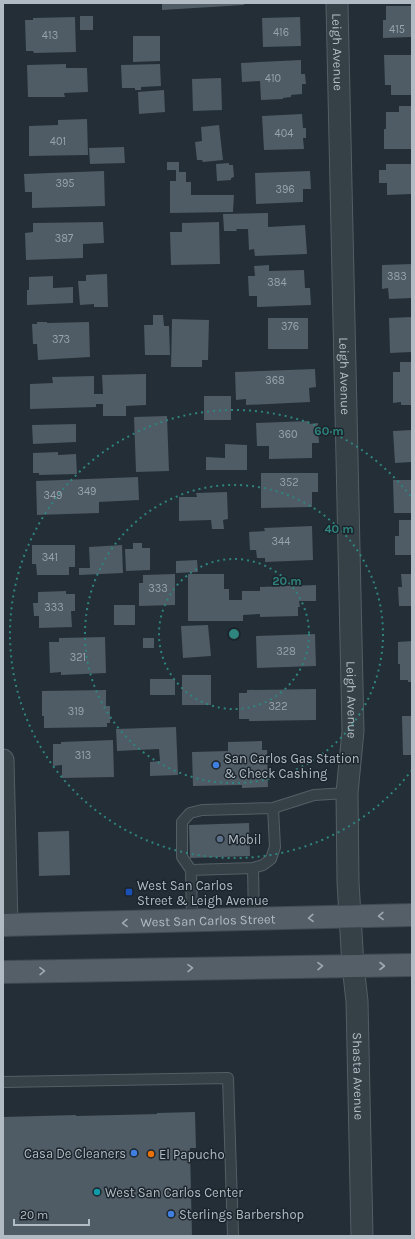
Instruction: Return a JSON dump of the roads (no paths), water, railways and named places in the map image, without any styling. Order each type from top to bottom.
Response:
[{"type":"main road","name":"West San Carlos Street","points":[[5,925],[412,915]]},
{"type":"main road","points":[[3,972],[412,965]]},
{"type":"street","name":"Leigh Avenue","points":[[337,3],[353,731],[347,793],[350,916]]},
{"type":"street","points":[[3,760],[5,925]]},
{"type":"street","name":"Shasta Avenue","points":[[350,916],[353,966],[358,1008],[362,1236]]},
{"type":"lane","points":[[192,921],[191,870],[182,857],[182,822],[190,813],[202,810],[273,808],[314,794],[347,793]]},
{"type":"lane","points":[[191,870],[253,868],[264,865],[271,859],[275,847],[273,808]]},
{"type":"lane","points":[[253,868],[254,920]]},
{"type":"lane","points":[[3,1082],[228,1078],[233,1236]]},
{"type":"place","name":"San Carlos Gas Station & Check Cashing","points":[[216,765]]},
{"type":"place","name":"Mobil","points":[[220,839]]},
{"type":"place","name":"West San Carlos Street & Leigh Avenue","points":[[129,892]]},
{"type":"place","name":"Casa De Cleaners","points":[[134,1153]]},
{"type":"place","name":"El Papucho","points":[[151,1154]]},
{"type":"place","name":"West San Carlos Center","points":[[97,1192]]},
{"type":"place","name":"Sterlings Barbershop","points":[[171,1214]]}]
